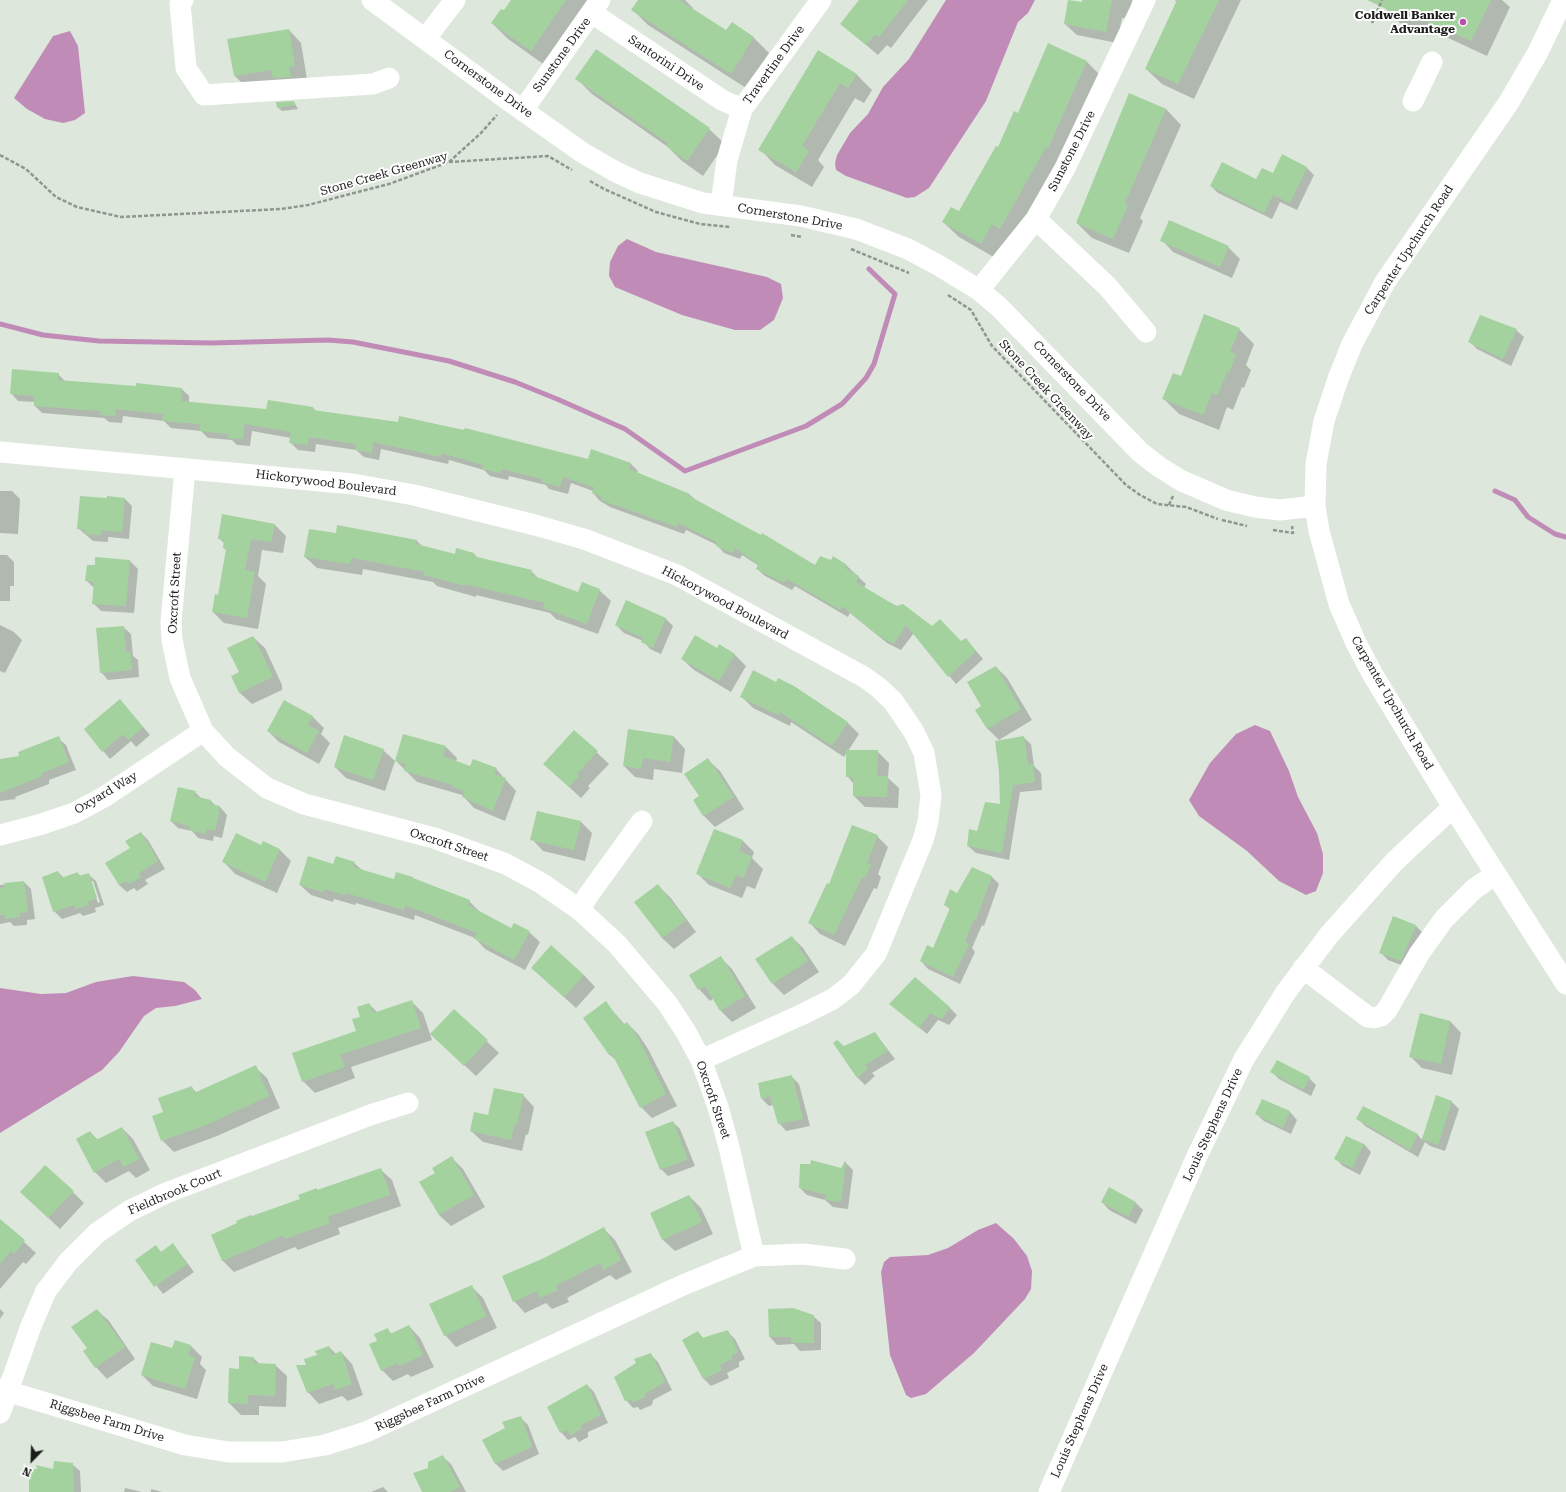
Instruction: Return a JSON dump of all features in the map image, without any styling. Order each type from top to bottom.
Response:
[{"type":"street","name":"Cornerstone Drive","points":[[372,0],[583,153],[616,172],[640,183],[676,196],[703,203],[802,216],[856,229],[908,249],[938,265],[979,290],[1000,307],[1140,452],[1180,480],[1226,500],[1255,507],[1280,510],[1315,506]]},
{"type":"street","points":[[425,39],[455,0]]},
{"type":"street","name":"Travertine Drive","points":[[721,205],[727,160],[742,109],[822,0]]},
{"type":"street","name":"Sunstone Drive","points":[[979,290],[1036,219],[1065,168],[1145,0]]},
{"type":"street","name":"Carpenter Upchurch Road","points":[[1563,0],[1538,52],[1508,102],[1385,282],[1358,332],[1338,379],[1324,421],[1316,464],[1315,506],[1319,531],[1339,604],[1356,643],[1373,675],[1454,807],[1566,984]]},
{"type":"street","points":[[181,2],[186,68],[204,95],[373,84],[389,78]]},
{"type":"street","name":"Santorini Drive","points":[[596,7],[722,100],[742,109]]},
{"type":"street","name":"Sunstone Drive","points":[[523,110],[596,7]]},
{"type":"street","points":[[1413,101],[1432,62]]},
{"type":"street","points":[[1036,219],[1107,286],[1146,332]]},
{"type":"street","name":"Hickorywood Boulevard","points":[[0,452],[346,483],[394,491],[457,505],[584,539],[656,565],[702,588],[864,677],[892,701],[914,732],[924,754],[929,780],[930,809],[928,822],[918,855],[876,954],[851,985],[833,999],[701,1060]]},
{"type":"street","name":"Oxcroft Street","points":[[185,469],[171,622],[172,640],[180,678],[203,731],[241,769],[274,791],[304,804],[434,838],[469,849],[512,867],[541,883],[580,910],[618,944],[647,978],[686,1032],[701,1060],[718,1108],[727,1140],[754,1256]]},
{"type":"street","name":"Oxyard Way","points":[[0,835],[42,824],[74,813],[104,797],[203,731]]},
{"type":"street","name":"Louis Stephens Drive","points":[[1049,1492],[1220,1107],[1244,1059],[1303,968],[1370,887],[1400,855],[1454,807]]},
{"type":"street","points":[[580,910],[587,897],[642,821]]},
{"type":"street","points":[[1303,968],[1368,1017],[1374,1018],[1381,1016],[1387,1010],[1419,954],[1444,919],[1474,889],[1496,874]]},
{"type":"street","name":"Fieldbrook Court","points":[[0,1413],[4,1390],[46,1291],[68,1262],[84,1245],[111,1223],[129,1211],[166,1193],[373,1114],[408,1103]]},
{"type":"street","name":"Riggsbee Farm Drive","points":[[4,1390],[164,1439],[206,1450],[259,1454],[282,1452],[325,1445],[384,1425],[683,1285],[754,1256],[803,1254],[845,1259]]},
{"type":"path","points":[[1372,23],[1382,0]]},
{"type":"path","points":[[449,162],[481,133],[499,113]]},
{"type":"path","name":"Stone Creek Greenway","points":[[0,155],[26,169],[56,197],[77,207],[120,217],[281,209],[308,205],[389,184],[449,162],[548,156],[577,173]]},
{"type":"path","points":[[588,180],[656,212],[700,224],[736,228]]},
{"type":"path","points":[[785,234],[804,238]]},
{"type":"path","points":[[847,248],[911,274]]},
{"type":"path","name":"Stone Creek Greenway","points":[[945,293],[971,310],[992,346],[1126,485],[1140,495],[1157,504],[1186,507],[1235,524],[1251,526]]},
{"type":"path","points":[[1265,529],[1293,533]]},
{"type":"shaded area","points":[[946,0],[1035,0],[1028,13],[1018,22],[986,101],[929,188],[915,197],[907,198],[846,176],[836,170],[835,163],[837,155],[850,133],[868,114],[883,87],[909,59]]},
{"type":"shaded area","points":[[70,31],[78,46],[85,113],[75,120],[63,123],[45,119],[27,109],[14,98],[53,36]]},
{"type":"shaded area","points":[[627,239],[656,252],[767,277],[781,284],[783,298],[774,320],[760,330],[735,330],[682,315],[615,287],[609,276],[610,262],[618,246]]},
{"type":"shaded area","points":[[1255,725],[1270,731],[1289,771],[1298,797],[1317,833],[1323,854],[1323,873],[1316,891],[1306,895],[1279,881],[1247,851],[1199,816],[1189,800],[1210,763],[1236,734]]},
{"type":"shaded area","points":[[133,976],[184,982],[195,990],[202,999],[175,1006],[156,1008],[144,1016],[119,1052],[102,1070],[0,1133],[0,988],[41,994],[66,993],[96,982]]},
{"type":"shaded area","points":[[996,1223],[1014,1239],[1027,1256],[1032,1271],[1031,1289],[1025,1299],[974,1353],[926,1394],[911,1398],[906,1395],[890,1355],[881,1272],[884,1262],[890,1257],[928,1255],[948,1248],[978,1230]]},
{"type":"building","points":[[511,0],[566,0],[531,51],[491,23],[501,9],[504,10]]},
{"type":"building","points":[[638,0],[679,0],[726,30],[732,22],[754,37],[731,74],[631,10]]},
{"type":"building","points":[[859,0],[908,0],[879,37],[875,34],[866,45],[840,24]]},
{"type":"building","points":[[1068,0],[1082,2],[1082,0],[1112,0],[1106,32],[1064,24]]},
{"type":"building","points":[[1177,0],[1219,0],[1178,84],[1145,69]]},
{"type":"building","points":[[1367,0],[1491,0],[1471,41],[1415,16],[1412,21]]},
{"type":"building","points":[[289,29],[295,66],[289,67],[291,77],[273,78],[271,70],[234,76],[227,39]]},
{"type":"building","points":[[1048,43],[1087,61],[1048,148],[1046,147],[1000,229],[992,224],[981,244],[942,222],[951,207],[959,211],[996,146],[998,147],[1014,111],[1018,113]]},
{"type":"building","points":[[596,49],[710,128],[687,161],[666,146],[668,143],[575,79]]},
{"type":"building","points":[[818,50],[857,74],[848,88],[840,83],[802,146],[809,151],[796,172],[758,150]]},
{"type":"building","points":[[1129,93],[1166,109],[1125,203],[1128,205],[1113,239],[1076,223]]},
{"type":"building","points":[[294,101],[295,105],[277,108],[276,102]]},
{"type":"building","points":[[1282,154],[1307,167],[1290,203],[1273,195],[1264,213],[1210,186],[1222,162],[1256,179],[1262,168],[1273,173]]},
{"type":"building","points":[[1169,220],[1229,246],[1220,267],[1160,241]]},
{"type":"building","points":[[1204,314],[1240,328],[1230,352],[1236,354],[1229,373],[1227,372],[1218,395],[1212,393],[1203,415],[1162,399],[1173,373],[1181,376]]},
{"type":"building","points":[[1480,315],[1517,329],[1503,359],[1468,342]]},
{"type":"building","points":[[12,369],[59,373],[58,380],[136,386],[136,383],[182,388],[181,401],[266,409],[268,400],[313,407],[313,410],[398,422],[399,416],[464,430],[465,428],[588,459],[591,449],[631,463],[629,469],[690,494],[689,496],[761,535],[762,533],[815,565],[820,556],[831,560],[833,556],[847,565],[845,568],[859,576],[856,582],[896,606],[903,604],[932,626],[940,619],[961,641],[966,638],[976,651],[948,677],[906,625],[894,644],[879,636],[842,606],[840,610],[787,579],[784,583],[756,569],[758,564],[735,548],[733,553],[716,546],[717,542],[678,523],[677,527],[601,500],[602,497],[592,493],[594,487],[563,477],[560,487],[541,482],[542,479],[502,469],[500,473],[482,469],[483,465],[442,453],[441,457],[373,442],[372,453],[355,450],[356,444],[309,437],[308,445],[289,443],[291,432],[244,424],[243,439],[228,438],[229,434],[200,431],[200,424],[162,421],[163,414],[116,409],[115,416],[100,415],[101,411],[34,406],[34,396],[10,394]]},
{"type":"building","points":[[80,496],[125,498],[122,532],[101,530],[101,535],[85,534],[85,530],[77,529]]},
{"type":"building","points":[[222,514],[275,524],[271,542],[251,539],[245,570],[255,572],[247,618],[212,612],[215,594],[218,595],[226,549],[223,548],[224,540],[218,539]]},
{"type":"building","points":[[337,525],[417,540],[416,544],[455,554],[456,548],[474,553],[473,556],[532,570],[531,575],[578,592],[582,582],[600,589],[587,624],[543,608],[545,603],[465,584],[465,586],[424,575],[425,572],[352,558],[350,564],[304,557],[309,529],[336,533]]},
{"type":"building","points":[[95,557],[130,560],[126,606],[92,604],[94,582],[85,581],[87,565],[95,565]]},
{"type":"building","points":[[626,600],[666,618],[653,648],[641,642],[643,638],[615,625]]},
{"type":"building","points":[[124,626],[126,652],[130,652],[132,670],[100,673],[96,628]]},
{"type":"building","points":[[695,635],[717,648],[719,644],[735,654],[719,681],[681,659]]},
{"type":"building","points":[[253,636],[273,677],[239,693],[231,676],[239,672],[227,648]]},
{"type":"building","points":[[996,666],[1021,709],[987,729],[975,710],[981,706],[967,682]]},
{"type":"building","points":[[753,670],[776,682],[778,678],[794,686],[848,722],[832,746],[780,712],[778,715],[740,697]]},
{"type":"building","points":[[120,699],[143,727],[128,740],[123,734],[102,752],[84,729]]},
{"type":"building","points":[[284,700],[313,716],[308,725],[319,731],[307,753],[267,731]]},
{"type":"building","points":[[628,729],[674,736],[670,762],[643,758],[641,769],[623,766]]},
{"type":"building","points":[[574,730],[598,751],[577,774],[579,776],[569,787],[543,764]]},
{"type":"building","points":[[403,734],[446,746],[443,756],[470,766],[473,759],[497,768],[494,774],[506,778],[493,811],[462,797],[464,791],[452,787],[453,785],[404,771],[406,764],[395,761]]},
{"type":"building","points":[[344,735],[384,749],[373,780],[334,767]]},
{"type":"building","points":[[59,736],[69,762],[42,773],[42,776],[0,793],[0,759],[19,756],[18,752]]},
{"type":"building","points":[[1024,736],[1028,765],[1033,764],[1035,782],[1013,785],[1002,853],[967,846],[969,829],[977,831],[985,802],[1000,804],[999,771],[995,741]]},
{"type":"building","points":[[846,750],[878,750],[877,776],[888,776],[887,797],[853,796],[853,777],[846,777]]},
{"type":"building","points":[[708,758],[734,797],[703,816],[693,800],[699,796],[684,774]]},
{"type":"building","points":[[178,787],[196,791],[194,796],[211,800],[210,804],[220,806],[215,831],[207,829],[206,834],[189,830],[190,826],[170,821]]},
{"type":"building","points":[[537,811],[581,821],[574,850],[530,840]]},
{"type":"building","points":[[852,825],[878,835],[867,863],[871,864],[865,878],[862,877],[834,935],[808,923],[827,883],[829,884]]},
{"type":"building","points":[[714,829],[743,840],[739,851],[752,857],[743,878],[736,875],[730,888],[696,874]]},
{"type":"building","points":[[141,832],[158,861],[139,873],[141,877],[129,884],[126,881],[119,885],[105,863],[130,848],[125,841]]},
{"type":"building","points":[[236,833],[261,845],[263,841],[280,849],[265,882],[222,862]]},
{"type":"building","points":[[308,856],[333,864],[336,856],[355,862],[353,867],[394,879],[396,872],[413,877],[470,900],[468,905],[511,928],[514,923],[530,931],[514,960],[473,938],[477,933],[405,905],[404,910],[346,893],[345,895],[324,889],[323,892],[299,885]]},
{"type":"building","points":[[972,867],[992,876],[976,920],[974,919],[965,941],[969,944],[953,977],[920,961],[927,945],[933,948],[950,908],[944,905],[950,889],[957,893]]},
{"type":"building","points":[[58,871],[61,878],[78,872],[79,876],[89,873],[97,898],[88,901],[89,905],[75,909],[74,905],[53,912],[42,877]]},
{"type":"building","points":[[24,881],[28,912],[20,913],[20,917],[5,919],[5,915],[0,915],[0,888],[5,887],[4,883]]},
{"type":"building","points":[[658,884],[686,920],[662,938],[634,902]]},
{"type":"building","points":[[1393,916],[1416,925],[1401,961],[1379,953]]},
{"type":"building","points":[[792,936],[808,961],[772,984],[755,959]]},
{"type":"building","points":[[551,945],[584,975],[564,997],[531,968]]},
{"type":"building","points":[[721,956],[745,996],[720,1011],[705,986],[698,990],[689,975]]},
{"type":"building","points":[[915,977],[950,1007],[942,1019],[930,1013],[919,1028],[889,1004]]},
{"type":"building","points":[[412,1000],[421,1028],[340,1055],[345,1067],[302,1082],[292,1053],[356,1031],[352,1019],[360,1017],[357,1007],[369,1003],[373,1013]]},
{"type":"building","points":[[606,1001],[623,1025],[627,1022],[637,1036],[666,1094],[640,1108],[612,1054],[609,1055],[583,1018]]},
{"type":"building","points":[[454,1009],[488,1040],[464,1066],[430,1034]]},
{"type":"building","points":[[1420,1013],[1450,1021],[1441,1064],[1409,1057]]},
{"type":"building","points":[[875,1032],[888,1051],[865,1065],[868,1068],[857,1078],[833,1043],[837,1040],[844,1046]]},
{"type":"building","points":[[1277,1060],[1310,1077],[1303,1090],[1270,1072]]},
{"type":"building","points":[[256,1065],[269,1096],[206,1125],[161,1141],[152,1116],[163,1112],[158,1098],[192,1086],[194,1093]]},
{"type":"building","points":[[792,1075],[803,1119],[778,1124],[770,1096],[761,1099],[758,1083]]},
{"type":"building","points":[[494,1088],[524,1094],[517,1124],[515,1123],[511,1140],[470,1131],[474,1112],[488,1115]]},
{"type":"building","points":[[1436,1095],[1452,1101],[1438,1145],[1422,1139]]},
{"type":"building","points":[[1262,1099],[1290,1111],[1283,1128],[1255,1114]]},
{"type":"building","points":[[1363,1106],[1418,1134],[1410,1150],[1356,1119]]},
{"type":"building","points":[[673,1121],[688,1159],[660,1170],[645,1132]]},
{"type":"building","points":[[122,1127],[139,1159],[124,1167],[119,1159],[94,1173],[76,1139],[90,1131],[96,1140]]},
{"type":"building","points":[[1346,1136],[1364,1144],[1352,1168],[1334,1159]]},
{"type":"building","points":[[452,1156],[474,1195],[439,1215],[419,1182],[435,1173],[432,1168]]},
{"type":"building","points":[[811,1160],[841,1168],[846,1161],[841,1202],[824,1200],[827,1195],[799,1188],[800,1164],[810,1164]]},
{"type":"building","points":[[45,1165],[74,1191],[48,1218],[20,1192]]},
{"type":"building","points":[[381,1168],[390,1195],[327,1217],[330,1223],[285,1239],[284,1235],[222,1261],[211,1235],[237,1223],[236,1221],[300,1199],[298,1195]]},
{"type":"building","points":[[1109,1187],[1136,1202],[1128,1217],[1101,1202]]},
{"type":"building","points":[[689,1195],[702,1222],[662,1240],[650,1213]]},
{"type":"building","points":[[0,1219],[25,1240],[14,1254],[11,1251],[0,1264]]},
{"type":"building","points":[[604,1227],[621,1260],[603,1270],[600,1263],[556,1286],[558,1290],[540,1298],[537,1291],[513,1302],[502,1276],[544,1258]]},
{"type":"building","points":[[173,1243],[187,1264],[154,1287],[135,1260],[156,1245],[161,1252]]},
{"type":"building","points":[[472,1285],[486,1316],[444,1336],[429,1304]]},
{"type":"building","points":[[793,1308],[814,1315],[814,1343],[791,1343],[791,1337],[769,1337],[768,1309]]},
{"type":"building","points":[[97,1309],[125,1347],[95,1368],[83,1351],[87,1348],[71,1327]]},
{"type":"building","points":[[409,1325],[423,1355],[399,1366],[397,1363],[381,1371],[369,1344],[377,1341],[374,1334],[388,1328],[390,1334]]},
{"type":"building","points":[[728,1330],[738,1352],[732,1355],[732,1359],[720,1365],[722,1370],[703,1379],[682,1340],[698,1331],[702,1338]]},
{"type":"building","points":[[175,1340],[191,1345],[188,1355],[195,1358],[185,1389],[141,1375],[151,1342],[172,1348]]},
{"type":"building","points":[[329,1346],[332,1355],[341,1351],[352,1384],[335,1390],[333,1384],[307,1393],[296,1365],[306,1365],[304,1359],[317,1355],[315,1351]]},
{"type":"building","points":[[651,1353],[665,1382],[646,1393],[645,1397],[632,1403],[632,1400],[625,1401],[614,1377],[636,1363],[634,1359]]},
{"type":"building","points":[[239,1356],[254,1357],[253,1363],[276,1364],[275,1396],[248,1395],[248,1404],[228,1403],[229,1368],[239,1369]]},
{"type":"building","points":[[587,1384],[601,1415],[581,1425],[581,1429],[571,1435],[566,1430],[560,1433],[547,1407]]},
{"type":"building","points":[[521,1416],[532,1447],[495,1464],[482,1440],[505,1428],[502,1422]]},
{"type":"building","points":[[443,1455],[460,1487],[450,1492],[422,1492],[413,1473],[428,1468],[428,1462]]},
{"type":"building","points":[[54,1461],[73,1463],[74,1492],[29,1492],[29,1469],[37,1469],[36,1465],[53,1469]]},
{"type":"waterway","points":[[0,324],[43,335],[99,341],[211,343],[328,340],[353,342],[449,361],[515,382],[625,429],[685,471],[806,426],[842,404],[866,378],[874,364],[895,294],[869,269]]},
{"type":"waterway","points":[[1495,491],[1515,500],[1528,517],[1555,534],[1566,537]]},
{"type":"place","name":"Coldwell Banker Advantage","points":[[1463,22]]}]
